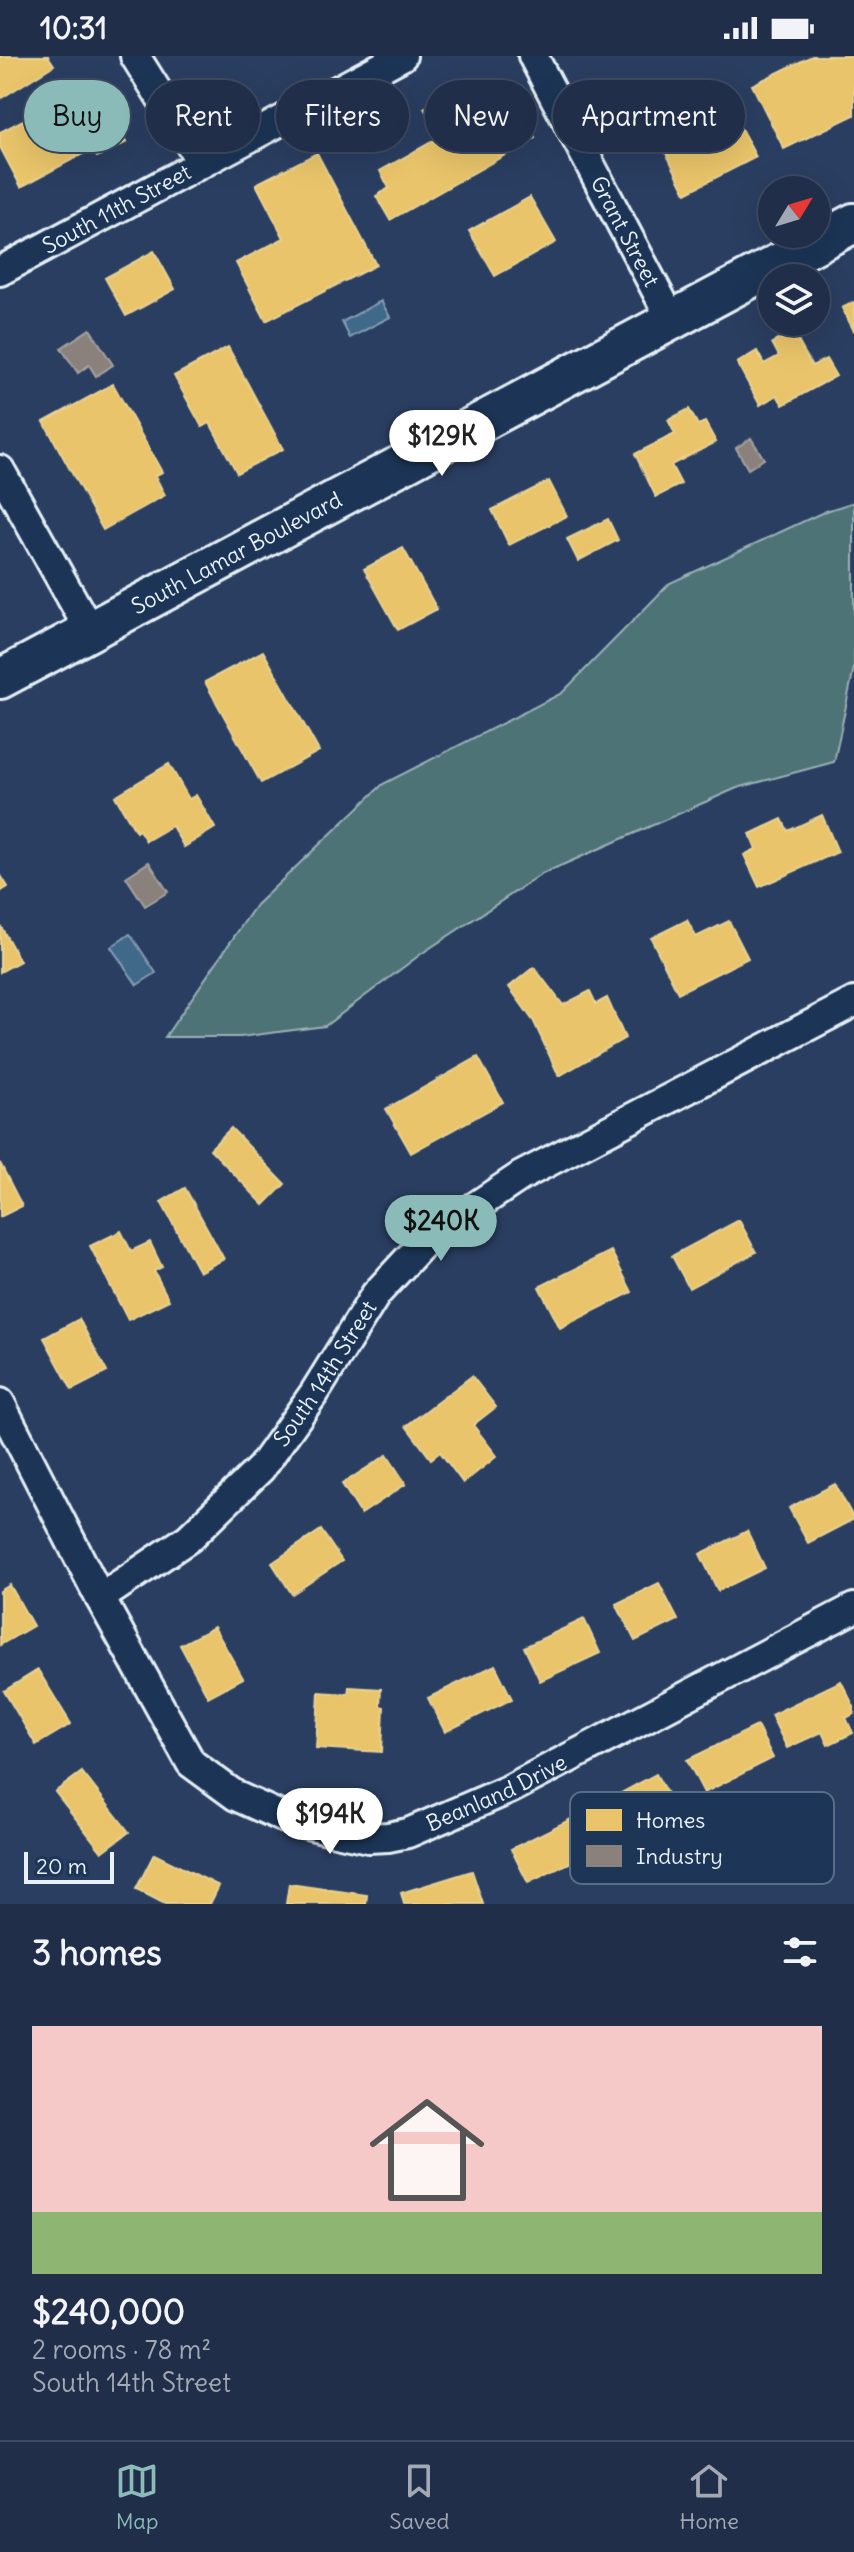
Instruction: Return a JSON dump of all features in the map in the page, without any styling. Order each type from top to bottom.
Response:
[{"type":"street","points":[[135,56],[202,163]]},
{"type":"street","name":"South 11th Street","points":[[0,271],[402,56]]},
{"type":"street","name":"Grant Street","points":[[533,56],[672,320]]},
{"type":"street","name":"South Lamar Boulevard","points":[[0,679],[854,223]]},
{"type":"street","points":[[0,470],[90,631]]},
{"type":"street","name":"South 14th Street","points":[[100,1598],[189,1538],[261,1468],[315,1392],[376,1294],[427,1239],[521,1176],[854,1002]]},
{"type":"street","name":"Beanland Drive","points":[[0,1403],[100,1598],[191,1763],[236,1796],[287,1819],[368,1838],[408,1833],[510,1789],[854,1608]]},
{"type":"green space","points":[[854,502],[854,668],[834,762],[737,788],[542,874],[421,954],[325,1026],[240,1037],[165,1037],[256,905],[383,784],[562,693],[670,583],[826,511]]},
{"type":"water","points":[[381,301],[390,317],[350,338],[342,322]]},
{"type":"water","points":[[130,934],[156,973],[137,985],[111,947]]},
{"type":"building: Homes","points":[[0,56],[48,56],[54,65],[30,80],[24,80],[24,84],[0,99]]},
{"type":"building: Homes","points":[[812,56],[854,56],[854,115],[784,149],[752,85]]},
{"type":"building: Homes","points":[[24,119],[24,152],[86,152],[21,187],[0,147],[0,132]]},
{"type":"building: Homes","points":[[745,136],[756,157],[686,193],[666,152],[745,152]]},
{"type":"building: Homes","points":[[425,146],[425,152],[510,152],[390,220],[376,196],[389,188],[380,171]]},
{"type":"building: Homes","points":[[317,153],[376,265],[266,321],[236,263],[284,238],[256,184]]},
{"type":"building: Homes","points":[[530,197],[556,242],[495,276],[469,231]]},
{"type":"building: Homes","points":[[154,251],[175,289],[126,316],[105,278]]},
{"type":"building: Homes","points":[[854,302],[854,331],[842,308]]},
{"type":"building: Homes","points":[[785,336],[795,336],[812,366],[826,359],[836,376],[783,405],[777,395],[760,405],[737,363],[757,351],[764,364],[779,356],[772,343]]},
{"type":"building: Homes","points":[[228,347],[283,449],[237,473],[210,423],[202,427],[174,376]]},
{"type":"building: Homes","points":[[113,384],[162,472],[155,476],[165,495],[103,530],[44,422]]},
{"type":"building: Homes","points":[[689,409],[698,425],[705,422],[716,442],[671,465],[681,484],[656,497],[635,454],[675,434],[668,420]]},
{"type":"building: Homes","points":[[549,481],[567,516],[509,545],[492,510]]},
{"type":"building: Homes","points":[[608,519],[618,540],[578,561],[567,539]]},
{"type":"building: Homes","points":[[403,548],[437,609],[398,630],[364,569]]},
{"type":"building: Homes","points":[[263,651],[319,751],[261,783],[205,682]]},
{"type":"building: Homes","points":[[169,764],[189,799],[196,795],[215,828],[184,847],[172,826],[146,841],[139,830],[136,832],[115,796]]},
{"type":"building: Homes","points":[[822,815],[838,852],[759,887],[744,855],[756,849],[750,834],[782,819],[788,831]]},
{"type":"building: Homes","points":[[0,874],[8,887],[0,892]]},
{"type":"building: Homes","points":[[687,920],[696,937],[729,921],[748,958],[678,993],[651,938]]},
{"type":"building: Homes","points":[[0,925],[20,961],[0,972]]},
{"type":"building: Homes","points":[[534,967],[563,1005],[590,991],[596,1004],[607,998],[625,1038],[559,1076],[534,1022],[509,987]]},
{"type":"building: Homes","points":[[478,1057],[503,1102],[411,1153],[386,1109]]},
{"type":"building: Homes","points":[[231,1128],[285,1184],[264,1205],[210,1149]]},
{"type":"building: Homes","points":[[0,1163],[22,1206],[0,1217]]},
{"type":"building: Homes","points":[[185,1188],[224,1259],[199,1272],[161,1202]]},
{"type":"building: Homes","points":[[739,1220],[756,1252],[689,1288],[672,1256]]},
{"type":"building: Homes","points":[[121,1231],[131,1251],[150,1242],[162,1267],[154,1271],[169,1300],[128,1320],[90,1246]]},
{"type":"building: Homes","points":[[611,1251],[632,1292],[560,1328],[539,1287]]},
{"type":"building: Homes","points":[[79,1319],[107,1372],[72,1390],[44,1338]]},
{"type":"building: Homes","points":[[472,1376],[496,1407],[473,1425],[497,1456],[463,1483],[440,1452],[431,1459],[406,1426]]},
{"type":"building: Homes","points":[[387,1455],[406,1484],[361,1514],[342,1484]]},
{"type":"building: Homes","points":[[835,1484],[854,1519],[808,1543],[789,1508]]},
{"type":"building: Homes","points":[[321,1530],[342,1561],[292,1594],[272,1563]]},
{"type":"building: Homes","points":[[747,1531],[765,1568],[718,1591],[700,1554]]},
{"type":"building: Homes","points":[[659,1583],[678,1620],[635,1641],[616,1604]]},
{"type":"building: Homes","points":[[10,1585],[33,1626],[0,1645],[0,1591]]},
{"type":"building: Homes","points":[[584,1619],[600,1653],[540,1681],[524,1647]]},
{"type":"building: Homes","points":[[214,1627],[243,1678],[208,1697],[180,1645]]},
{"type":"building: Homes","points":[[495,1665],[512,1699],[445,1732],[428,1698]]},
{"type":"building: Homes","points":[[38,1670],[71,1724],[36,1745],[4,1691]]},
{"type":"building: Homes","points":[[841,1681],[854,1707],[854,1714],[846,1718],[853,1733],[828,1745],[822,1732],[787,1748],[771,1715]]},
{"type":"building: Homes","points":[[349,1687],[381,1689],[380,1706],[384,1707],[382,1752],[316,1748],[319,1692],[348,1694]]},
{"type":"building: Homes","points":[[757,1726],[773,1758],[706,1792],[687,1760]]},
{"type":"building: Homes","points":[[82,1772],[129,1832],[102,1852],[55,1792]]},
{"type":"building: Homes","points":[[656,1774],[666,1792],[623,1792]]},
{"type":"building: Homes","points":[[570,1820],[570,1863],[528,1883],[511,1849]]},
{"type":"building: Homes","points":[[154,1854],[219,1886],[210,1904],[165,1904],[136,1889]]},
{"type":"building: Homes","points":[[472,1871],[483,1904],[404,1904],[401,1893]]},
{"type":"building: Homes","points":[[289,1884],[367,1895],[366,1904],[286,1904]]},
{"type":"building: Industry","points":[[90,329],[113,365],[96,376],[89,365],[78,373],[61,348]]},
{"type":"building: Industry","points":[[751,438],[764,459],[748,469],[736,448]]},
{"type":"building: Industry","points":[[149,862],[168,892],[145,906],[126,877]]}]
